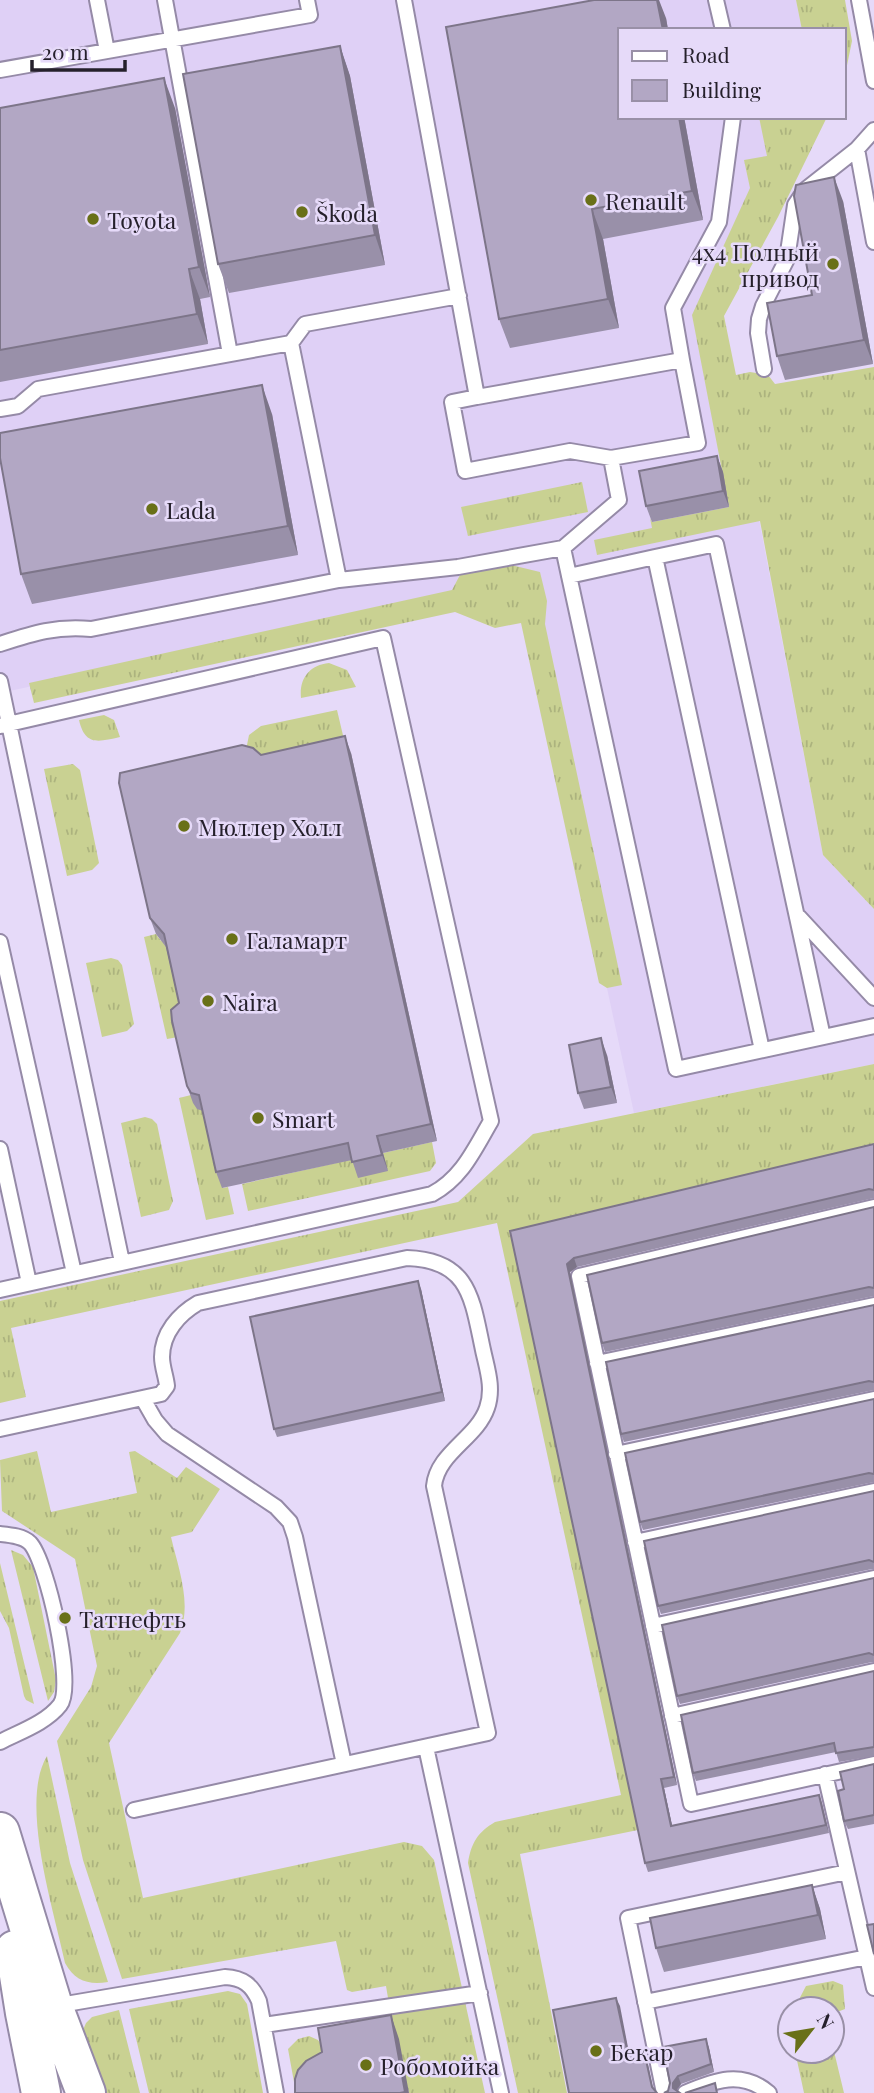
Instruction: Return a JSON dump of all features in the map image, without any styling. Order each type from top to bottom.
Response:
[{"type":"main road","points":[[0,1832],[53,2006],[86,2093]]},
{"type":"main road","points":[[0,1848],[25,2013],[41,2093]]},
{"type":"lane","points":[[97,0],[107,51]]},
{"type":"lane","points":[[165,0],[230,355]]},
{"type":"lane","points":[[0,70],[310,15],[307,0]]},
{"type":"lane","points":[[403,0],[477,397]]},
{"type":"lane","points":[[716,0],[723,28]]},
{"type":"lane","points":[[859,0],[874,80]]},
{"type":"lane","points":[[682,360],[452,402],[465,471],[570,451],[611,458],[698,443],[673,309],[719,222],[733,119]]},
{"type":"lane","points":[[764,369],[758,332],[759,319],[787,259],[795,205],[805,190],[857,149],[874,130]]},
{"type":"lane","points":[[857,149],[874,242]]},
{"type":"lane","points":[[0,409],[18,406],[38,389],[291,344],[306,324],[459,296]]},
{"type":"lane","points":[[291,344],[339,580]]},
{"type":"lane","points":[[0,644],[37,632],[64,627],[91,629],[339,580],[458,567],[563,548],[619,500],[611,458]]},
{"type":"lane","points":[[569,576],[716,544],[823,1037]]},
{"type":"lane","points":[[563,548],[676,1069],[874,1026]]},
{"type":"lane","points":[[655,557],[762,1050]]},
{"type":"lane","points":[[0,1290],[432,1195],[448,1185],[461,1172],[491,1121],[383,638],[4,724]]},
{"type":"lane","points":[[0,681],[4,724],[122,1262]]},
{"type":"lane","points":[[797,915],[874,999]]},
{"type":"lane","points":[[0,942],[74,1273]]},
{"type":"lane","points":[[0,1149],[29,1283]]},
{"type":"lane","points":[[874,1207],[579,1276],[691,1804],[874,1763]]},
{"type":"lane","points":[[0,1429],[161,1394],[165,1391],[167,1380],[162,1359],[167,1336],[179,1317],[198,1303],[407,1258],[433,1261],[445,1266],[464,1283],[471,1294],[492,1390],[487,1409],[477,1428],[442,1465],[434,1486],[488,1733],[134,1810]]},
{"type":"lane","points":[[597,1363],[874,1305]]},
{"type":"lane","points":[[144,1399],[148,1410],[167,1434],[276,1507],[290,1522],[344,1764]]},
{"type":"lane","points":[[616,1454],[874,1399]]},
{"type":"lane","points":[[635,1542],[874,1491]]},
{"type":"lane","points":[[0,1534],[14,1535],[28,1541],[38,1553],[46,1574],[65,1672],[65,1690],[61,1704],[45,1718],[0,1742]]},
{"type":"lane","points":[[653,1626],[874,1578]]},
{"type":"lane","points":[[672,1716],[874,1671]]},
{"type":"lane","points":[[426,1747],[501,2093]]},
{"type":"lane","points":[[825,1774],[874,1988]]},
{"type":"lane","points":[[664,2093],[628,1918],[848,1872]]},
{"type":"lane","points":[[645,2002],[867,1957]]},
{"type":"lane","points":[[53,2006],[225,1977],[237,1978],[247,1983],[259,2001],[276,2093]]},
{"type":"lane","points":[[264,2025],[480,1993]]},
{"type":"lane","points":[[685,2093],[720,2080],[746,2079],[769,2093]]},
{"type":"shaded area","points":[[0,0],[796,0],[802,28],[618,28],[618,119],[800,119],[720,315],[823,855],[874,909],[874,1064],[634,1113],[519,582],[0,693]]},
{"type":"green space","points":[[796,0],[845,0],[852,41],[846,70],[846,28],[802,28]]},
{"type":"green space","points":[[759,119],[826,119],[778,217],[724,316],[736,375],[750,372],[768,375],[775,384],[874,367],[874,909],[823,855],[760,521],[597,555],[594,540],[652,528],[650,518],[652,522],[729,507],[692,315],[750,188],[744,160],[767,156]]},
{"type":"green space","points":[[582,482],[588,512],[468,536],[461,507]]},
{"type":"green space","points":[[511,565],[540,572],[547,601],[545,624],[622,985],[607,988],[599,983],[521,623],[495,628],[455,612],[34,703],[29,683],[452,590],[460,575]]},
{"type":"green space","points":[[329,663],[347,670],[356,687],[301,698],[302,685],[307,674],[322,664]]},
{"type":"green space","points":[[337,710],[346,748],[265,772],[246,750],[249,735],[261,726]]},
{"type":"green space","points":[[104,715],[114,720],[120,737],[99,741],[89,738],[79,720]]},
{"type":"green space","points":[[73,764],[80,770],[99,863],[92,870],[67,876],[44,769]]},
{"type":"green space","points":[[156,934],[161,941],[168,942],[185,1021],[178,1037],[167,1039],[144,937]]},
{"type":"green space","points":[[111,958],[122,965],[134,1024],[127,1031],[102,1037],[86,963]]},
{"type":"green space","points":[[874,1064],[874,1153],[561,1228],[638,1830],[520,1854],[567,2093],[518,2093],[468,1863],[471,1850],[480,1834],[495,1822],[621,1795],[497,1223],[11,1328],[26,1397],[0,1403],[0,1301],[458,1202],[533,1134]]},
{"type":"green space","points":[[191,1095],[205,1110],[223,1188],[228,1187],[234,1214],[206,1220],[179,1098]]},
{"type":"green space","points":[[145,1117],[157,1124],[173,1201],[169,1210],[141,1217],[121,1123]]},
{"type":"green space","points":[[432,1142],[436,1163],[430,1171],[248,1211],[242,1184],[354,1159],[387,1171],[383,1153]]},
{"type":"green space","points":[[37,1451],[51,1512],[137,1493],[129,1452],[135,1451],[177,1478],[186,1467],[220,1489],[192,1532],[171,1537],[184,1597],[185,1610],[180,1633],[109,1743],[143,1898],[404,1842],[422,1846],[434,1860],[485,2093],[409,2093],[395,2040],[386,1986],[352,1992],[347,1990],[336,1941],[122,1979],[83,1860],[57,1741],[91,1687],[97,1666],[75,1559],[2,1511],[0,1460]]},
{"type":"green space","points":[[11,1550],[23,1555],[33,1567],[56,1680],[54,1692],[48,1701]]},
{"type":"green space","points":[[0,1563],[34,1704],[24,1696],[9,1628],[0,1611]]},
{"type":"green space","points":[[47,1756],[70,1863],[108,1982],[94,1983],[78,1978],[65,1963],[37,1828],[39,1776]]},
{"type":"green space","points":[[833,1981],[843,1985],[844,1995],[801,1995],[806,1986]]},
{"type":"green space","points":[[228,1991],[240,1994],[247,2004],[263,2093],[149,2093],[129,2009]]},
{"type":"green space","points":[[119,2010],[140,2093],[105,2093],[94,2070],[83,2030],[92,2017]]},
{"type":"green space","points":[[309,2036],[318,2040],[324,2048],[296,2093],[288,2049],[298,2039]]},
{"type":"green space","points":[[798,2065],[837,2065],[844,2093],[804,2093]]},
{"type":"building","name":"Renault","points":[[594,0],[657,0],[663,28],[618,28],[618,119],[679,119],[692,191],[592,209],[608,299],[499,319],[446,27]]},
{"type":"building","name":"Škoda","points":[[340,46],[375,235],[218,264],[183,74]]},
{"type":"building","name":"Toyota","points":[[164,78],[199,267],[189,269],[197,314],[0,350],[0,108]]},
{"type":"building","name":"4x4 Полный привод","points":[[834,177],[864,340],[777,356],[767,303],[812,295],[794,196],[796,185]]},
{"type":"building","name":"Lada","points":[[262,385],[288,526],[21,574],[0,458],[0,433]]},
{"type":"building","points":[[717,456],[723,491],[646,506],[639,471]]},
{"type":"building","points":[[345,736],[431,1124],[377,1136],[382,1155],[352,1162],[348,1143],[216,1172],[199,1095],[191,1093],[187,1086],[172,1021],[171,1010],[179,1003],[164,934],[150,918],[119,783],[120,773],[242,745],[253,748],[261,755]]},
{"type":"building","points":[[601,1038],[611,1087],[578,1093],[569,1045]]},
{"type":"building","points":[[874,1144],[874,1190],[574,1258],[567,1264],[674,1777],[661,1779],[671,1826],[819,1795],[826,1825],[645,1863],[510,1231]]},
{"type":"building","points":[[874,1207],[874,1288],[602,1343],[587,1275]]},
{"type":"building","points":[[418,1281],[442,1392],[274,1429],[250,1317]]},
{"type":"building","points":[[874,1305],[874,1382],[621,1434],[606,1362]]},
{"type":"building","points":[[874,1399],[874,1474],[640,1522],[625,1453]]},
{"type":"building","points":[[874,1491],[874,1562],[869,1560],[658,1606],[644,1541]]},
{"type":"building","points":[[874,1578],[874,1655],[869,1653],[677,1696],[662,1625]]},
{"type":"building","points":[[874,1671],[874,1747],[836,1753],[834,1743],[693,1773],[681,1715]]},
{"type":"building","points":[[874,1764],[874,1815],[844,1821],[838,1791],[844,1789],[840,1772]]},
{"type":"building","points":[[812,1885],[818,1915],[656,1948],[650,1918]]},
{"type":"building","points":[[874,1924],[874,1954],[867,1925]]},
{"type":"building","name":"Бекар","points":[[616,1998],[628,2054],[644,2051],[652,2087],[657,2093],[569,2093],[553,2010]]},
{"type":"building","points":[[391,2015],[405,2092],[295,2093],[298,2070],[306,2061],[322,2052],[318,2028]]},
{"type":"building","points":[[706,2039],[711,2064],[678,2076],[673,2088],[680,2093],[664,2093],[668,2091],[670,2083],[663,2047]]},
{"type":"building","points":[[715,2083],[717,2093],[685,2093]]},
{"type":"place","name":"Renault","points":[[591,200]]},
{"type":"place","name":"Škoda","points":[[302,212]]},
{"type":"place","name":"Toyota","points":[[93,219]]},
{"type":"place","name":"4x4 Полный привод","points":[[833,264]]},
{"type":"place","name":"Lada","points":[[152,509]]},
{"type":"place","name":"Мюллер Холл","points":[[184,826]]},
{"type":"place","name":"Галамарт","points":[[232,939]]},
{"type":"place","name":"Naira","points":[[208,1001]]},
{"type":"place","name":"Smart","points":[[258,1118]]},
{"type":"place","name":"Татнефть","points":[[65,1618]]},
{"type":"place","name":"Бекар","points":[[596,2051]]},
{"type":"place","name":"Робомойка","points":[[366,2065]]}]
